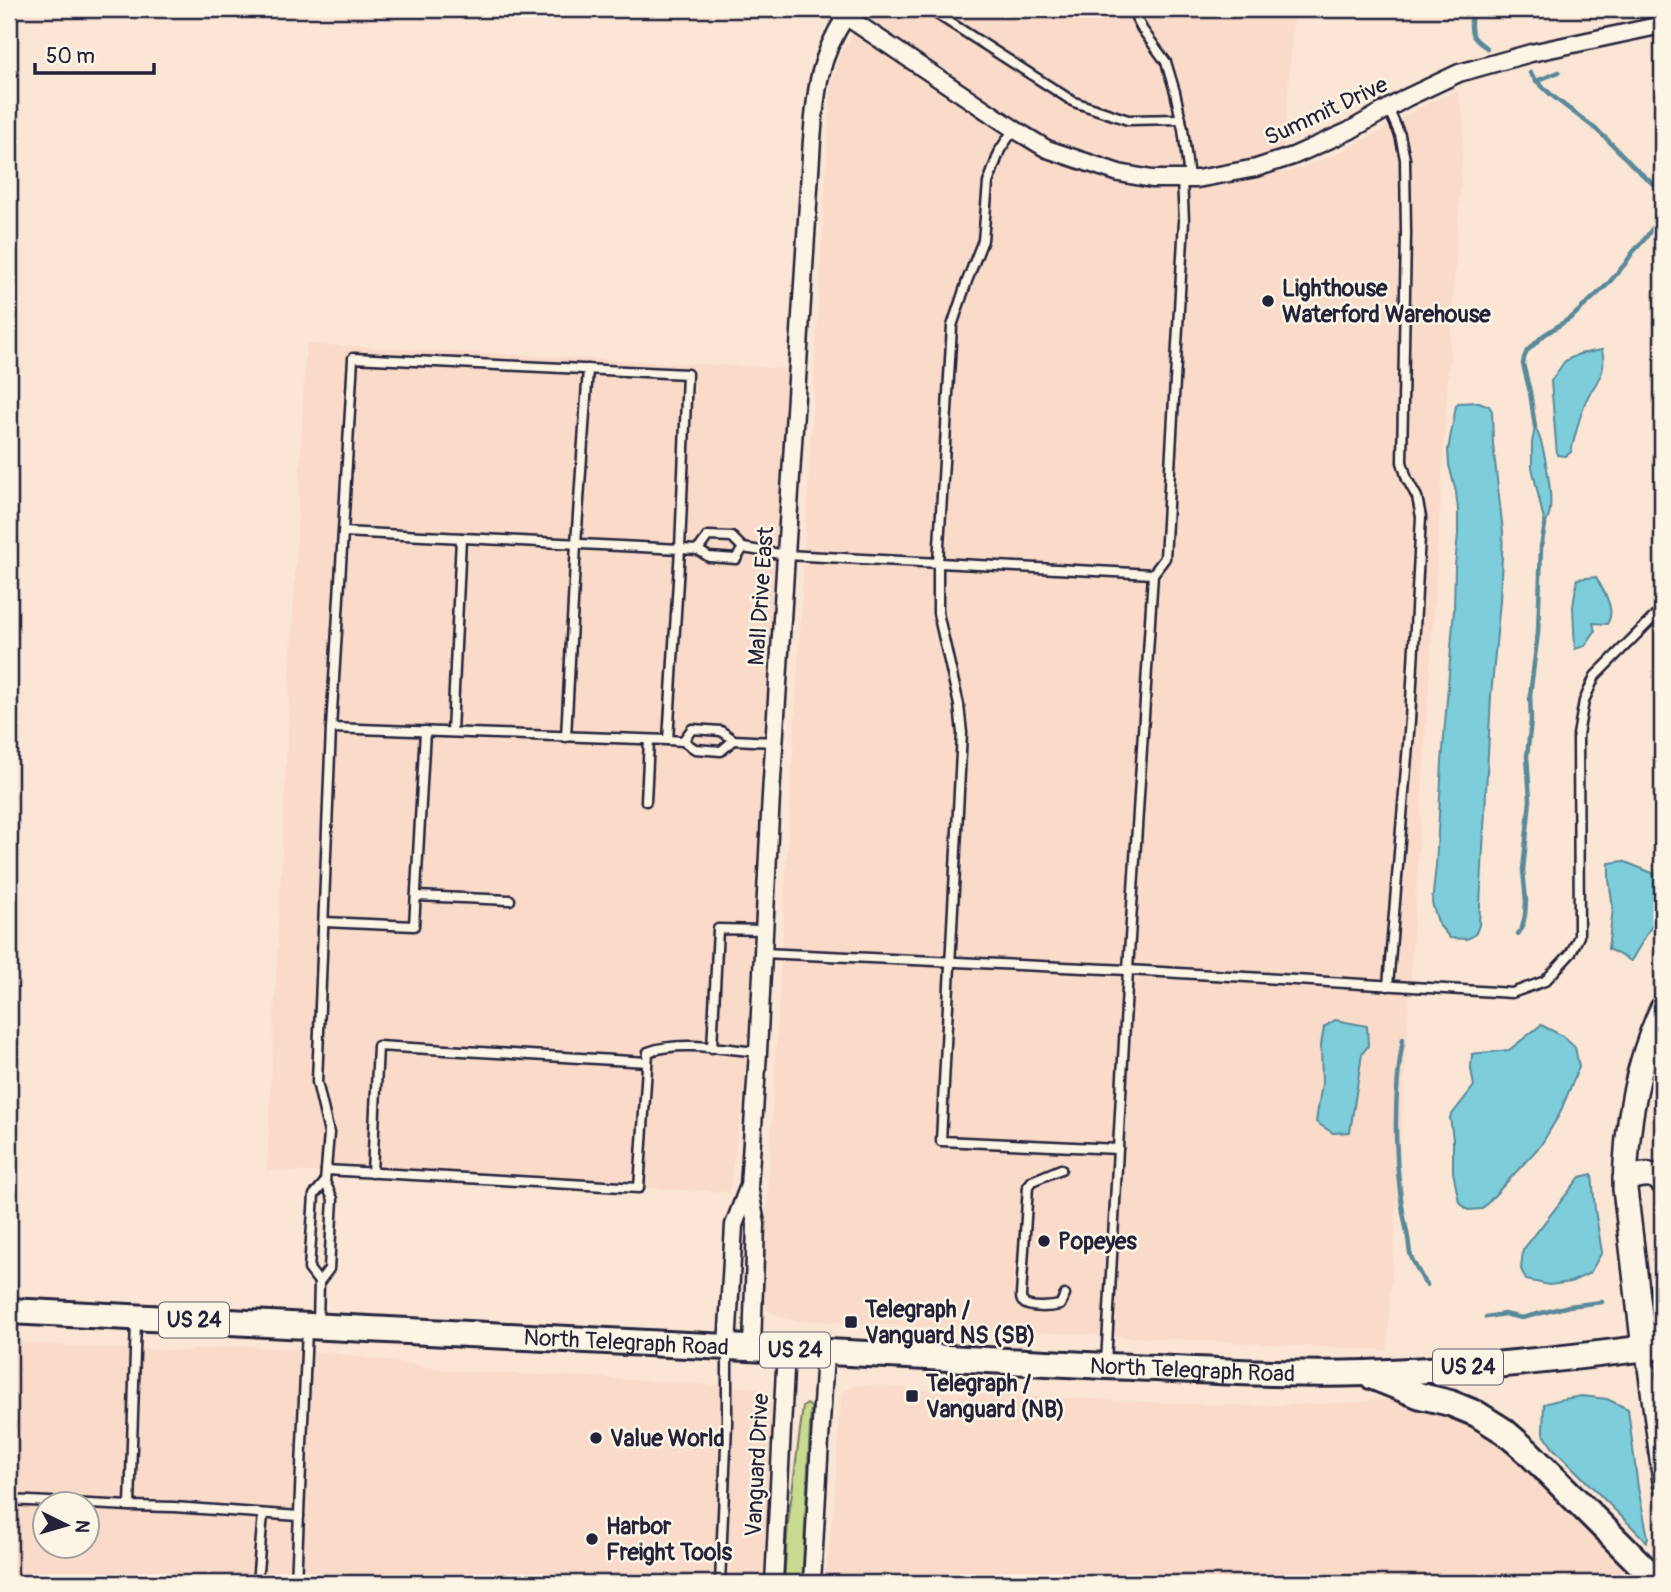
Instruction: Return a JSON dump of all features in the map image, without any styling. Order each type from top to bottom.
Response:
[{"type":"main road","points":[[1653,1347],[1625,1179],[1627,1144],[1638,1079],[1662,1009]]},
{"type":"main road","points":[[1625,1179],[1652,1174],[1662,1182]]},
{"type":"main road","name":"North Telegraph Road","points":[[9,1311],[1270,1372],[1364,1373],[1494,1365],[1653,1347]]},
{"type":"main road","points":[[1364,1373],[1421,1396],[1450,1403],[1477,1414],[1504,1431],[1659,1583]]},
{"type":"street","name":"Summit Drive","points":[[844,11],[1047,149],[1094,165],[1152,179],[1186,179],[1256,168],[1293,156],[1349,131],[1388,108],[1459,73],[1531,53],[1662,25]]},
{"type":"street","name":"Mall Drive East","points":[[752,1348],[756,1224],[749,1186],[811,139],[816,89],[824,60],[844,11]]},
{"type":"street","name":"Mall Drive East","points":[[727,1347],[734,1225],[749,1186]]},
{"type":"street","points":[[1653,1347],[1662,1486]]},
{"type":"street","name":"Vanguard Drive","points":[[774,1583],[786,1350]]},
{"type":"street","points":[[812,1583],[825,1352]]},
{"type":"lane","points":[[929,9],[1074,103],[1128,120],[1181,119]]},
{"type":"lane","points":[[1106,1366],[1153,574],[1165,558],[1186,179],[1181,119],[1166,62],[1132,9]]},
{"type":"lane","points":[[1388,108],[1400,135],[1405,159],[1402,462],[1407,479],[1417,497],[1421,517],[1410,720],[1388,986]]},
{"type":"lane","points":[[1014,129],[1000,150],[988,183],[983,240],[952,326],[938,563],[938,612],[959,705],[962,733],[942,1141],[1118,1149]]},
{"type":"lane","points":[[296,1583],[312,1326],[320,1282],[330,1269],[332,1227],[333,1199],[325,1182],[329,1133],[317,1082],[331,727],[353,358],[687,374],[668,740]]},
{"type":"lane","points":[[566,737],[588,369]]},
{"type":"lane","points":[[343,532],[698,550],[709,557],[736,559],[743,548]]},
{"type":"lane","points":[[698,550],[708,536],[732,537],[743,548],[786,555],[1153,574]]},
{"type":"lane","points":[[452,732],[461,538]]},
{"type":"lane","points":[[763,953],[1128,970],[1512,993],[1545,981],[1571,953],[1579,936],[1578,735],[1584,701],[1595,676],[1662,609]]},
{"type":"lane","points":[[331,727],[668,740],[683,741],[695,750],[721,751],[734,740]]},
{"type":"lane","points":[[683,741],[692,729],[721,732],[734,740],[774,742]]},
{"type":"lane","points":[[324,922],[414,926],[425,731]]},
{"type":"lane","points":[[646,802],[649,740]]},
{"type":"lane","points":[[416,895],[510,900]]},
{"type":"lane","points":[[712,1048],[718,929],[764,930]]},
{"type":"lane","points":[[372,1173],[378,1046],[648,1062]]},
{"type":"lane","points":[[326,1170],[639,1188],[648,1052],[661,1047],[677,1046],[758,1052]]},
{"type":"lane","points":[[1061,1169],[1032,1181],[1028,1186],[1021,1296],[1022,1302],[1026,1304],[1050,1307],[1059,1305],[1065,1296]]},
{"type":"lane","points":[[320,1282],[309,1269],[313,1195],[325,1182]]},
{"type":"lane","points":[[130,1506],[136,1318]]},
{"type":"lane","points":[[720,1583],[727,1424],[727,1347]]},
{"type":"lane","points":[[9,1500],[174,1507],[299,1516]]},
{"type":"lane","points":[[257,1583],[263,1514]]},
{"type":"shaded area","points":[[864,9],[1294,9],[1282,175],[1330,157],[1428,103],[1458,91],[1464,125],[1387,1350],[794,1320],[771,1312],[763,1300],[831,89],[842,51],[867,11]]},
{"type":"shaded area","points":[[306,344],[789,369],[744,1091],[729,1192],[267,1170]]},
{"type":"shaded area","points":[[9,1343],[185,1351],[245,1346],[332,1353],[462,1372],[588,1377],[763,1390],[769,1395],[773,1422],[764,1583],[9,1583]]},
{"type":"shaded area","points":[[861,1385],[962,1393],[1255,1406],[1369,1402],[1370,1399],[1406,1400],[1482,1426],[1649,1583],[825,1583],[841,1401],[845,1391]]},
{"type":"green space","points":[[807,1404],[811,1407],[802,1583],[784,1583],[788,1523],[803,1407]]},
{"type":"water","points":[[1602,350],[1602,373],[1585,403],[1571,452],[1566,456],[1557,455],[1551,381],[1565,361],[1579,354]]},
{"type":"water","points":[[1479,402],[1489,406],[1492,411],[1503,532],[1479,925],[1476,933],[1467,939],[1450,938],[1439,925],[1432,903],[1458,534],[1456,492],[1448,450],[1456,406],[1458,403]]},
{"type":"water","points":[[1535,427],[1542,445],[1549,483],[1550,507],[1545,525],[1532,467]]},
{"type":"water","points":[[1596,577],[1608,600],[1610,618],[1607,624],[1593,623],[1595,631],[1585,646],[1575,649],[1573,607],[1577,579]]},
{"type":"water","points":[[1623,861],[1662,877],[1662,911],[1631,961],[1608,949],[1613,908],[1609,863]]},
{"type":"water","points":[[1335,1020],[1367,1026],[1368,1046],[1362,1054],[1350,1132],[1333,1133],[1316,1122],[1322,1083],[1321,1045],[1324,1027]]},
{"type":"water","points":[[1541,1025],[1561,1035],[1575,1047],[1579,1067],[1559,1115],[1541,1145],[1482,1209],[1468,1210],[1459,1202],[1453,1172],[1450,1117],[1474,1086],[1472,1054],[1509,1050]]},
{"type":"water","points":[[1592,1174],[1602,1252],[1590,1273],[1571,1282],[1549,1285],[1526,1280],[1521,1269],[1523,1250],[1580,1177]]},
{"type":"water","points":[[1582,1396],[1607,1399],[1628,1409],[1647,1542],[1553,1448],[1543,1433],[1544,1404]]},
{"type":"waterway","points":[[1472,9],[1473,36],[1487,48]]},
{"type":"waterway","points":[[1536,81],[1559,72]]},
{"type":"waterway","points":[[1530,73],[1549,93],[1603,136],[1653,184],[1662,197]]},
{"type":"waterway","points":[[1535,427],[1523,364],[1527,351],[1544,335],[1572,317],[1607,285],[1662,215]]},
{"type":"waterway","points":[[1518,934],[1522,928],[1526,901],[1523,870],[1530,800],[1527,756],[1531,721],[1530,695],[1538,633],[1541,547],[1545,525]]},
{"type":"waterway","points":[[1403,1039],[1397,1088],[1397,1164],[1410,1253],[1427,1285]]},
{"type":"waterway","points":[[1486,1317],[1504,1314],[1522,1318],[1569,1306],[1602,1302]]},
{"type":"place","name":"Lighthouse Waterford Warehouse","points":[[1268,301]]},
{"type":"place","name":"Popeyes","points":[[1044,1241]]},
{"type":"place","name":"Telegraph / Vanguard NS (SB)","points":[[851,1322]]},
{"type":"place","name":"Telegraph / Vanguard (NB)","points":[[912,1396]]},
{"type":"place","name":"Value World","points":[[596,1438]]},
{"type":"place","name":"Harbor Freight Tools","points":[[592,1539]]}]
